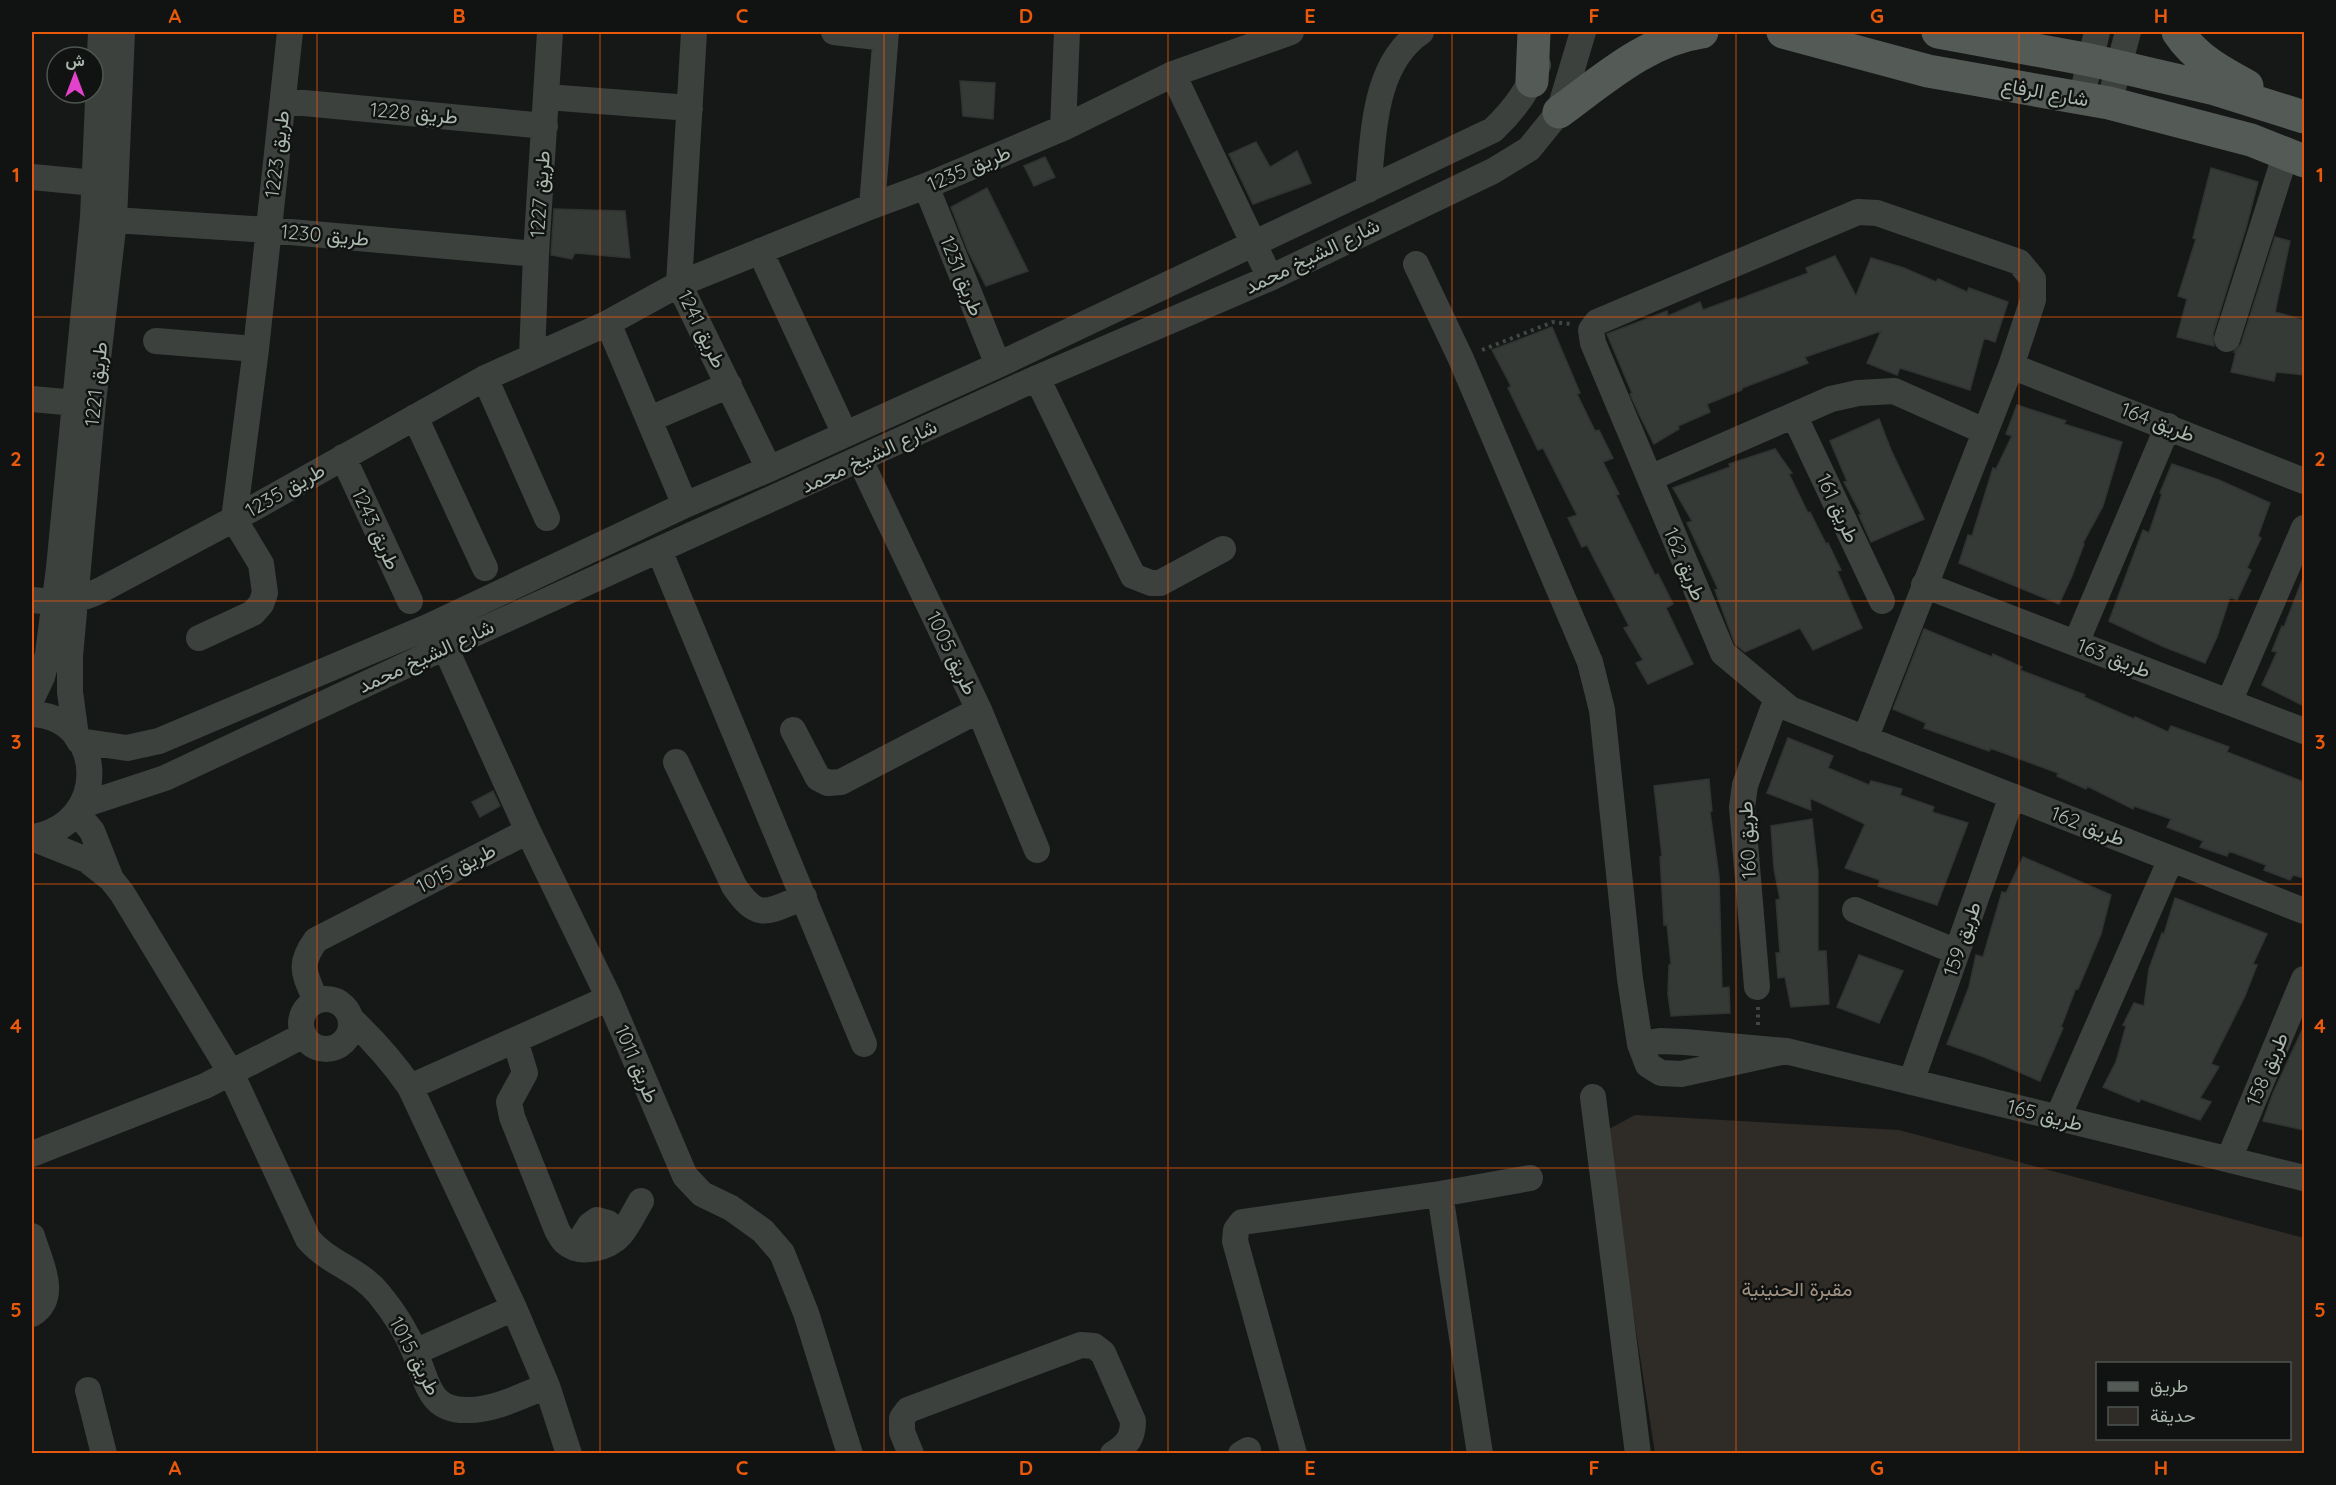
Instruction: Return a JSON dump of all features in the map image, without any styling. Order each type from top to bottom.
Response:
[{"type":"main road","points":[[1532,81],[1534,32]]},
{"type":"main road","points":[[1559,112],[1621,67],[1661,42],[1682,34],[1702,32]]},
{"type":"main road","name":"شارع الرفاع","points":[[1767,32],[1784,32],[1928,71],[2095,101],[2251,140],[2295,157]]},
{"type":"main road","name":"شارع الرفاع","points":[[1938,32],[1997,44],[2102,53],[2304,117]]},
{"type":"main road","points":[[1997,44],[2050,32]]},
{"type":"main road","points":[[2178,32],[2187,46],[2215,69],[2304,117]]},
{"type":"street","name":"طريق 1221","points":[[68,570],[76,403],[95,183],[101,32]]},
{"type":"street","name":"طريق 1221","points":[[32,698],[42,677],[48,654],[54,601],[68,570],[93,402],[114,220],[122,32]]},
{"type":"street","name":"طريق 1223","points":[[234,519],[256,349],[290,32]]},
{"type":"street","name":"طريق 1227","points":[[532,356],[550,32]]},
{"type":"street","name":"طريق 1241","points":[[694,32],[679,284],[769,469]]},
{"type":"street","points":[[834,32],[885,35],[872,206]]},
{"type":"street","points":[[1063,128],[1067,32]]},
{"type":"street","name":"طريق 1235","points":[[54,601],[101,591],[484,378],[608,323],[679,284],[926,186],[1063,128],[1173,74],[1291,32]]},
{"type":"street","points":[[1368,190],[1378,104],[1387,77],[1395,59],[1412,38],[1421,32]]},
{"type":"street","name":"شارع الشيخ محمد","points":[[78,738],[127,748],[159,741],[430,626],[685,505],[998,365],[1368,190],[1493,130],[1506,118],[1532,81],[1550,32]]},
{"type":"street","name":"شارع الشيخ محمد","points":[[80,809],[165,778],[445,647],[1037,378],[1270,278],[1493,171],[1529,148],[1559,112],[1583,32]]},
{"type":"street","points":[[2095,101],[2102,53],[2128,32]]},
{"type":"street","points":[[1173,74],[1270,278]]},
{"type":"street","points":[[547,97],[690,108]]},
{"type":"street","name":"طريق 1228","points":[[283,101],[545,126]]},
{"type":"street","points":[[2226,339],[2295,157]]},
{"type":"street","points":[[32,177],[95,183]]},
{"type":"street","name":"طريق 1231","points":[[926,186],[998,365]]},
{"type":"street","points":[[1591,330],[1597,322],[1858,212],[1876,213],[2019,262],[2033,279],[2033,300],[2011,366],[1865,739]]},
{"type":"street","name":"طريق 1230","points":[[114,220],[268,230],[536,254]]},
{"type":"street","points":[[760,251],[845,434]]},
{"type":"street","points":[[1416,264],[1461,359],[1590,662],[1602,710],[1630,979],[1640,1044]]},
{"type":"street","points":[[608,323],[685,505]]},
{"type":"street","name":"طريق 162","points":[[1591,330],[1593,343],[1723,653],[1790,710],[2304,911]]},
{"type":"street","points":[[156,341],[256,349]]},
{"type":"street","name":"طريق 164","points":[[2011,366],[2304,481]]},
{"type":"street","points":[[484,378],[547,518]]},
{"type":"street","points":[[1037,378],[1133,576],[1151,583],[1160,583],[1223,549]]},
{"type":"street","points":[[650,419],[729,385]]},
{"type":"street","points":[[1650,478],[1831,399],[1858,393],[1894,392],[1984,431]]},
{"type":"street","points":[[32,399],[76,403]]},
{"type":"street","name":"طريق 161","points":[[1794,415],[1882,601]]},
{"type":"street","points":[[415,417],[485,568]]},
{"type":"street","points":[[2076,643],[2168,426]]},
{"type":"street","name":"طريق 1243","points":[[343,456],[410,601]]},
{"type":"street","name":"طريق 1005","points":[[860,460],[979,710],[1037,850]]},
{"type":"street","points":[[199,638],[253,613],[261,604],[265,593],[261,564],[234,519]]},
{"type":"street","points":[[2229,702],[2304,528]]},
{"type":"street","points":[[659,550],[864,1044]]},
{"type":"street","name":"طريق 1235","points":[[68,570],[112,570],[154,560]]},
{"type":"street","name":"طريق 163","points":[[1924,585],[2304,730]]},
{"type":"street","name":"طريق 1221","points":[[54,601],[69,674],[78,738],[88,761],[90,783],[80,809]]},
{"type":"street","name":"طريق 1011","points":[[445,647],[528,831],[609,998],[684,1176],[702,1194],[731,1208],[763,1231],[782,1252],[806,1313],[850,1454]]},
{"type":"street","name":"طريق 160","points":[[1757,987],[1742,807],[1745,785],[1777,698]]},
{"type":"street","points":[[793,730],[818,778],[828,783],[841,782],[979,710]]},
{"type":"street","points":[[32,714],[40,714],[60,722],[78,738]]},
{"type":"street","points":[[676,762],[734,886],[744,900],[753,909],[766,912],[804,897]]},
{"type":"street","name":"طريق 159","points":[[1911,1082],[2012,796]]},
{"type":"street","points":[[32,837],[56,831],[80,809]]},
{"type":"street","name":"طريق 1015","points":[[80,809],[92,831],[111,879]]},
{"type":"street","name":"طريق 1015","points":[[316,1001],[304,970],[305,955],[316,940],[528,831]]},
{"type":"street","name":"طريق 1015","points":[[32,837],[87,860],[111,879],[122,893],[231,1073],[308,1239],[318,1251],[364,1278],[372,1286],[390,1310],[415,1352],[427,1388],[437,1401],[450,1408],[468,1410],[488,1407],[547,1386]]},
{"type":"street","points":[[2058,1118],[2171,859]]},
{"type":"street","points":[[1855,910],[1957,952]]},
{"type":"street","name":"طريق 158","points":[[2229,1159],[2304,979]]},
{"type":"street","points":[[410,1088],[609,998]]},
{"type":"street","points":[[352,1020],[350,1032],[344,1042],[334,1048],[322,1049],[312,1044],[304,1035],[301,1026],[308,1007],[316,1001],[327,999],[339,1002],[347,1010],[352,1020],[372,1038],[410,1088],[514,1308],[547,1386],[569,1454]]},
{"type":"street","points":[[32,1154],[205,1086],[304,1035]]},
{"type":"street","points":[[516,1040],[525,1073],[509,1102],[512,1117],[557,1230],[565,1243],[575,1248],[590,1225],[597,1220],[608,1223],[617,1238],[641,1201]]},
{"type":"street","name":"طريق 165","points":[[1786,1051],[1681,1074],[1661,1073],[1648,1065],[1640,1044],[1676,1042],[1786,1051],[2304,1178]]},
{"type":"street","points":[[1593,1097],[1638,1454]]},
{"type":"street","points":[[1293,1454],[1235,1242],[1236,1230],[1242,1222],[1440,1194],[1530,1178]]},
{"type":"street","points":[[1440,1194],[1480,1454]]},
{"type":"street","points":[[32,1236],[48,1288],[40,1309],[32,1314]]},
{"type":"street","points":[[415,1352],[514,1308]]},
{"type":"street","points":[[911,1454],[902,1432],[902,1418],[908,1410],[1081,1345],[1094,1346],[1103,1353],[1133,1421],[1133,1432],[1127,1445],[1113,1454]]},
{"type":"street","points":[[87,1390],[104,1454]]},
{"type":"path","points":[[1481,350],[1553,322],[1564,322],[1591,330]]},
{"type":"path","points":[[1757,987],[1758,1048]]},
{"type":"green space","name":"مقبرة الحنينية","points":[[1635,1115],[1899,1130],[2304,1238],[2304,1453],[1655,1453],[1605,1131]]},
{"type":"building","points":[[960,81],[995,83],[993,119],[963,116]]},
{"type":"building","points":[[1256,142],[1270,167],[1297,151],[1311,183],[1253,204],[1229,154]]},
{"type":"building","points":[[1045,157],[1055,177],[1034,186],[1024,166]]},
{"type":"building","points":[[2211,168],[2258,182],[2213,334],[2214,346],[2177,337],[2187,299],[2178,296],[2196,239],[2193,238]]},
{"type":"building","points":[[987,188],[1028,271],[986,286],[968,251],[951,207]]},
{"type":"building","points":[[554,209],[625,211],[630,258],[575,253],[572,259],[551,255]]},
{"type":"building","points":[[2275,237],[2290,241],[2275,312],[2304,320],[2304,375],[2276,372],[2274,381],[2231,372],[2236,352],[2234,352],[2241,344]]},
{"type":"building","points":[[1835,256],[1856,296],[1871,258],[1904,268],[1936,282],[1938,279],[1967,292],[1969,288],[2008,302],[1995,342],[1984,338],[1970,390],[1900,368],[1897,375],[1867,363],[1881,331],[1805,357],[1808,363],[1707,404],[1710,412],[1678,426],[1679,429],[1654,444],[1630,394],[1632,393],[1607,334],[1667,311],[1668,316],[1700,302],[1703,310],[1736,298],[1737,300],[1808,273],[1806,268]]},
{"type":"building","points":[[1552,327],[1580,393],[1577,394],[1595,431],[1599,430],[1613,458],[1603,462],[1619,494],[1616,495],[1655,575],[1658,574],[1673,604],[1666,608],[1693,664],[1648,684],[1636,663],[1643,660],[1624,628],[1629,626],[1587,545],[1582,547],[1568,518],[1577,515],[1543,448],[1538,450],[1508,388],[1511,386],[1492,350]]},
{"type":"building","points":[[2017,405],[2066,421],[2064,424],[2122,442],[2103,506],[2083,543],[2072,576],[2059,604],[1959,563],[1968,535],[1972,536],[1993,468],[1996,469],[2012,436],[2006,434]]},
{"type":"building","points":[[1879,419],[1924,519],[1871,542],[1859,515],[1861,514],[1844,482],[1847,481],[1830,441]]},
{"type":"building","points":[[1775,449],[1792,473],[1789,474],[1808,513],[1810,512],[1826,544],[1828,543],[1841,570],[1837,571],[1862,628],[1813,650],[1800,628],[1745,652],[1735,644],[1715,590],[1718,589],[1687,523],[1692,521],[1673,488],[1730,467],[1729,464]]},
{"type":"building","points":[[2172,464],[2219,480],[2270,503],[2258,536],[2261,538],[2247,568],[2251,570],[2237,600],[2230,597],[2217,637],[2205,663],[2109,621],[2143,530],[2149,533],[2162,494],[2160,493]]},
{"type":"building","points":[[2303,578],[2304,706],[2262,685],[2277,652],[2272,651]]},
{"type":"building","points":[[1924,629],[1992,657],[1993,654],[2022,667],[2020,670],[2085,695],[2084,697],[2134,719],[2135,717],[2168,732],[2171,726],[2229,747],[2227,752],[2304,782],[2304,878],[2293,875],[2290,880],[2264,870],[2266,865],[2229,851],[2227,856],[2200,847],[2203,841],[2167,827],[2171,819],[2134,806],[2133,809],[2087,786],[2086,789],[2057,776],[2058,773],[1990,748],[1989,751],[1924,728],[1926,723],[1893,709]]},
{"type":"building","points":[[1788,738],[1833,756],[1828,768],[1869,785],[1871,781],[1902,789],[1900,795],[1934,807],[1932,812],[1968,823],[1937,905],[1878,886],[1880,880],[1845,868],[1865,824],[1810,798],[1811,810],[1767,793]]},
{"type":"building","points":[[1709,779],[1712,811],[1710,812],[1719,876],[1722,988],[1729,987],[1730,1013],[1671,1016],[1668,994],[1669,965],[1671,964],[1667,924],[1664,925],[1660,857],[1662,856],[1654,786]]},
{"type":"building","points":[[493,791],[500,806],[480,817],[472,802]]},
{"type":"building","points":[[1812,819],[1818,872],[1818,951],[1826,951],[1829,1004],[1791,1007],[1785,977],[1778,978],[1776,953],[1780,953],[1776,900],[1780,899],[1774,869],[1771,826]]},
{"type":"building","points":[[2023,857],[2111,895],[2101,934],[2078,989],[2076,988],[2061,1027],[2063,1028],[2040,1081],[1947,1044],[1969,987],[1976,955],[1983,957],[2002,892],[2006,893]]},
{"type":"building","points":[[2175,898],[2267,934],[2253,964],[2257,965],[2245,996],[2211,1064],[2219,1067],[2200,1098],[2211,1102],[2200,1120],[2141,1099],[2139,1102],[2103,1087],[2116,1062],[2126,1026],[2123,1025],[2134,1003],[2144,1006],[2149,969],[2162,933],[2164,934]]},
{"type":"building","points":[[1859,955],[1903,971],[1879,1023],[1837,1007]]},
{"type":"building","points":[[2304,1026],[2304,1130],[2263,1121],[2273,1093]]}]
